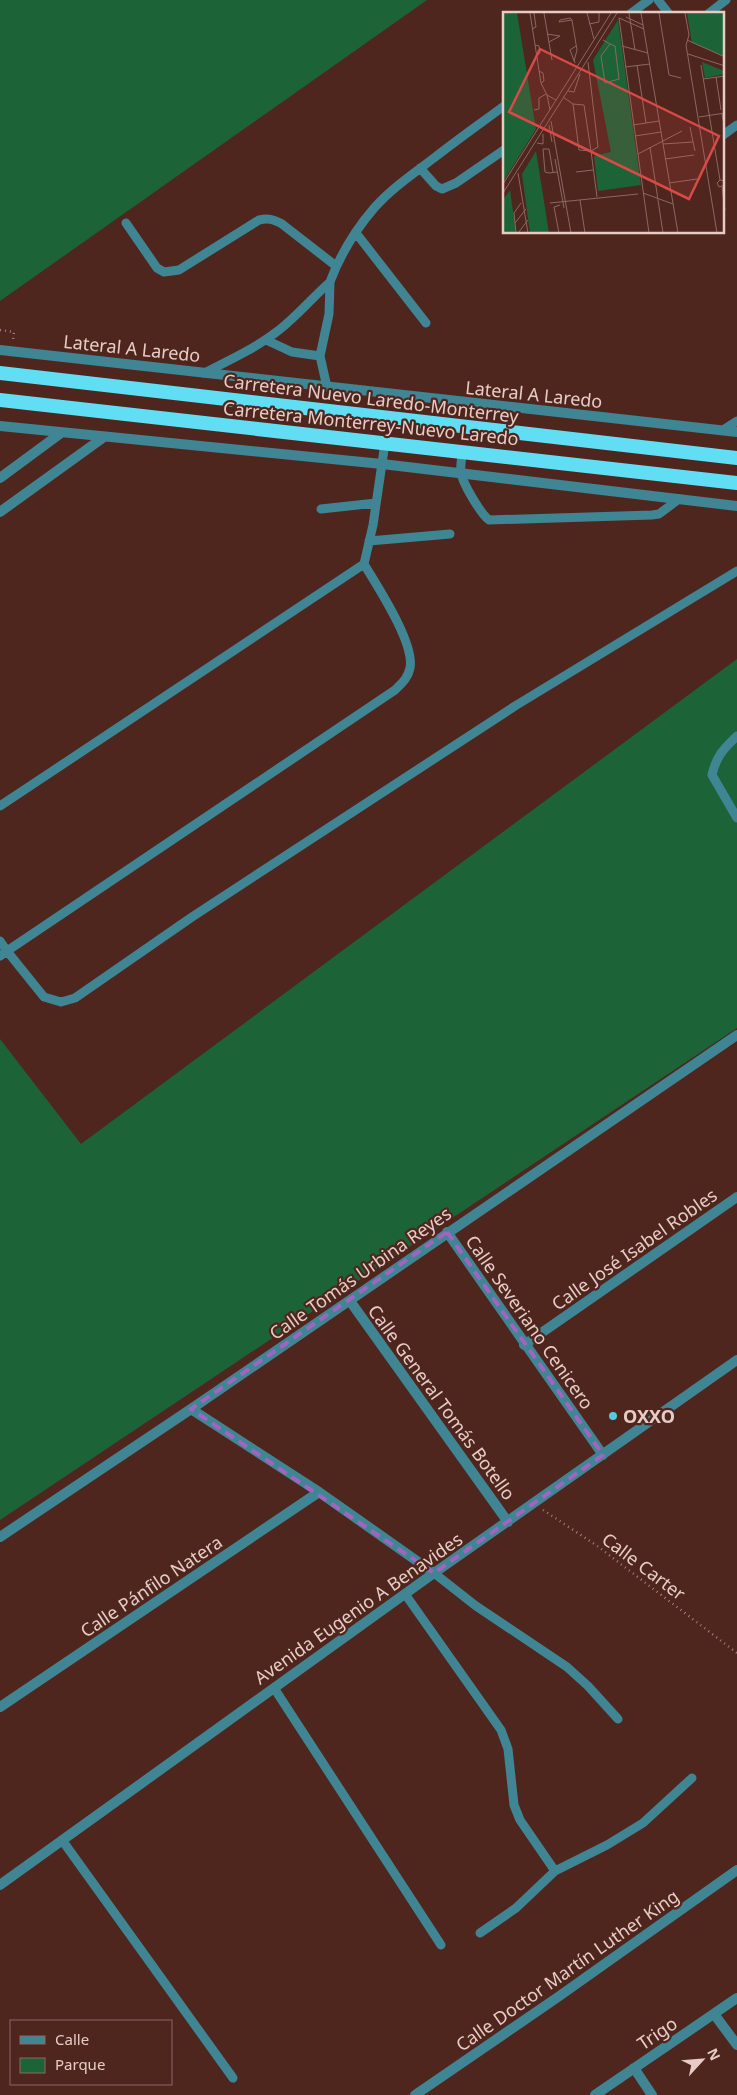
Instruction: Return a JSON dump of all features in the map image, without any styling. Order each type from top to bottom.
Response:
[{"type":"highway","name":"Carretera Nuevo Laredo-Monterrey","points":[[0,373],[737,458]]},
{"type":"highway","name":"Carretera Monterrey-Nuevo Laredo","points":[[0,400],[737,483]]},
{"type":"street","name":"Lateral A Laredo","points":[[0,350],[737,432]]},
{"type":"street","points":[[0,426],[382,464],[737,506]]},
{"type":"street","points":[[0,478],[61,433]]},
{"type":"street","points":[[0,512],[104,437]]},
{"type":"street","name":"Calle Tomás Urbina Reyes","points":[[0,1537],[350,1301],[447,1232],[737,1035]]},
{"type":"street","name":"Calle José Isabel Robles","points":[[524,1345],[737,1197]]},
{"type":"street","name":"Calle Severiano Cenicero","points":[[447,1232],[524,1345],[603,1455]]},
{"type":"street","name":"Calle General Tomás Botello","points":[[350,1301],[508,1522]]},
{"type":"street","name":"Avenida Eugenio A Benavides","points":[[0,1884],[434,1573],[737,1360]]},
{"type":"street","points":[[191,1409],[320,1492],[434,1573]]},
{"type":"street","name":"Calle Pánfilo Natera","points":[[0,1707],[320,1492]]},
{"type":"street","name":"Calle Doctor Martín Luther King","points":[[415,2095],[550,2003],[737,1870]]},
{"type":"street","name":"Trigo","points":[[595,2095],[737,1998]]},
{"type":"street","points":[[714,2014],[737,2045]]},
{"type":"street","points":[[634,2068],[652,2095]]},
{"type":"lane","points":[[633,12],[649,0]]},
{"type":"lane","points":[[658,0],[667,12]]},
{"type":"lane","points":[[711,12],[726,0]]},
{"type":"lane","points":[[327,387],[320,356],[329,314],[330,282],[336,266],[356,233],[375,207],[394,189],[503,107]]},
{"type":"lane","points":[[724,134],[737,125]]},
{"type":"lane","points":[[420,168],[436,186],[442,189],[456,183],[503,151]]},
{"type":"lane","points":[[126,223],[158,268],[164,272],[179,270],[259,220],[267,218],[274,219],[282,224],[336,266]]},
{"type":"lane","points":[[356,233],[426,323]]},
{"type":"lane","points":[[204,373],[266,340],[330,282]]},
{"type":"lane","points":[[266,340],[292,352],[320,356]]},
{"type":"lane","points":[[723,430],[737,420]]},
{"type":"lane","points":[[4,953],[395,690],[406,679],[410,667],[407,645],[364,564],[385,443]]},
{"type":"lane","points":[[462,452],[461,473],[484,517],[489,520],[652,515],[659,514],[679,499]]},
{"type":"lane","points":[[321,509],[376,502]]},
{"type":"lane","points":[[369,540],[450,534]]},
{"type":"lane","points":[[0,806],[364,564]]},
{"type":"lane","points":[[0,941],[4,953],[44,997],[60,1002],[76,998],[200,911],[515,706],[737,571]]},
{"type":"lane","points":[[737,736],[721,750],[712,775],[737,818]]},
{"type":"lane","points":[[434,1573],[476,1606],[567,1667],[588,1686],[618,1719]]},
{"type":"lane","points":[[405,1594],[501,1730],[508,1749],[514,1805],[520,1820],[555,1871]]},
{"type":"lane","points":[[274,1688],[441,1946]]},
{"type":"lane","points":[[480,1933],[516,1908],[555,1871],[607,1845],[643,1823],[692,1778]]},
{"type":"lane","points":[[62,1840],[233,2078]]},
{"type":"path","points":[[0,330],[14,332]]},
{"type":"path","name":"Calle Carter","points":[[534,1504],[596,1545],[737,1653]]},
{"type":"highlighted area","points":[[447,1232],[603,1455],[434,1573],[191,1409]]},
{"type":"green space","points":[[0,0],[427,0],[0,301]]},
{"type":"green space","points":[[737,659],[737,1028],[0,1520],[0,1039],[81,1144]]},
{"type":"place","name":"OXXO","points":[[613,1416]]}]
